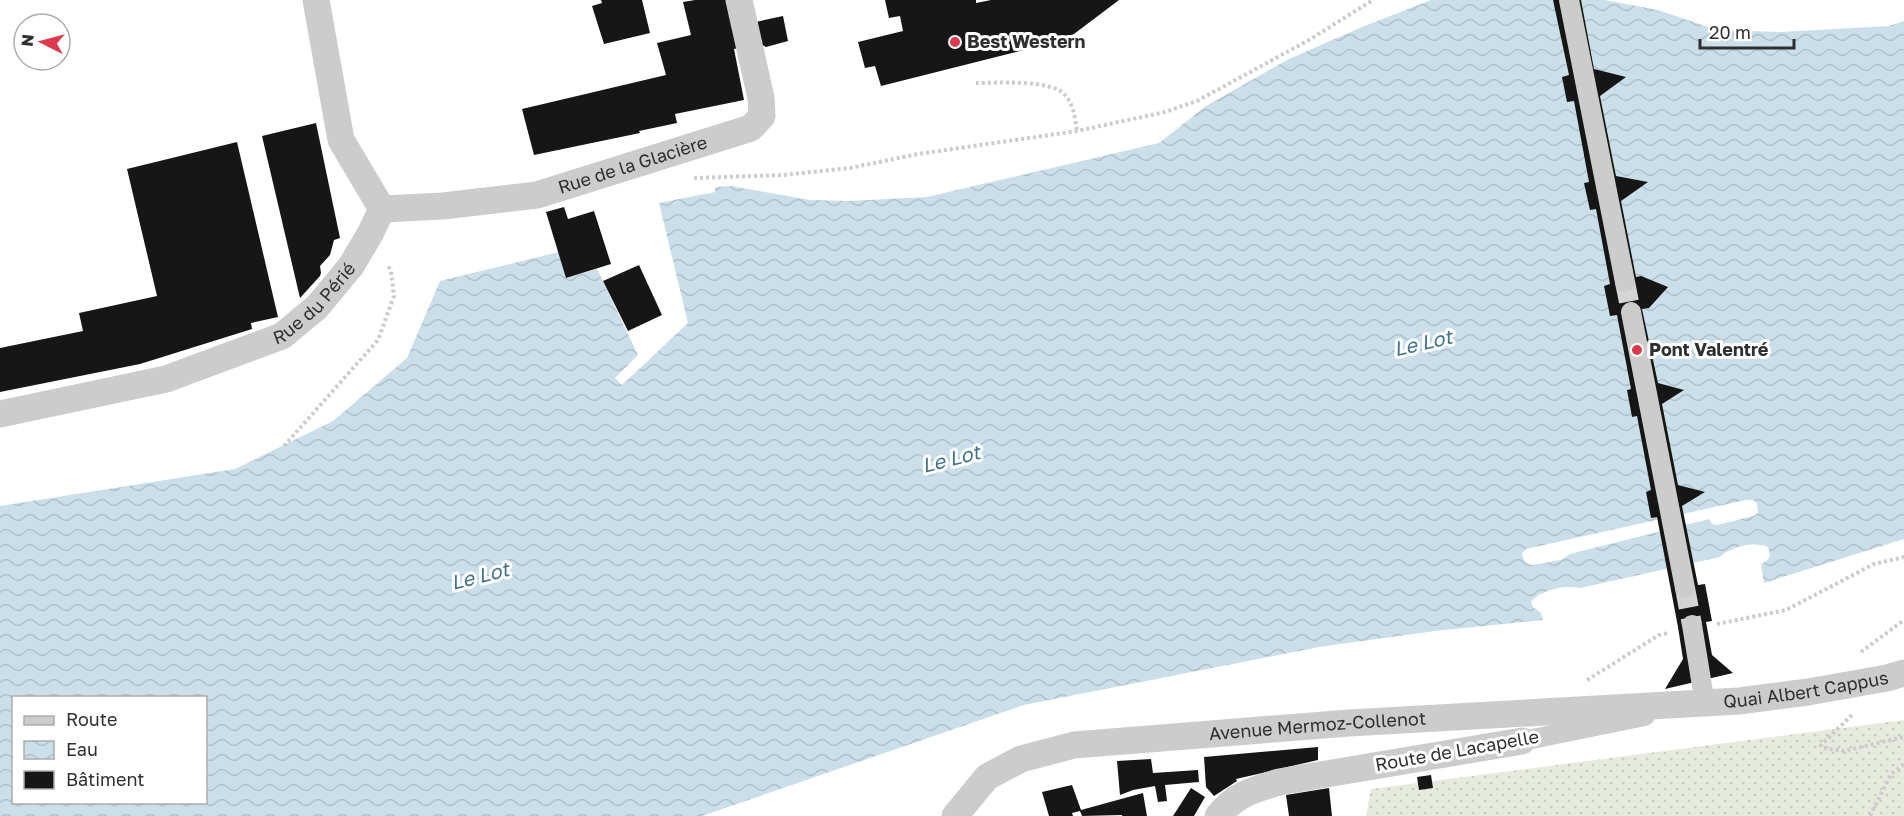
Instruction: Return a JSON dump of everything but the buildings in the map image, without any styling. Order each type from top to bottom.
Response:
[{"type":"street","points":[[316,0],[340,140],[382,209]]},
{"type":"street","name":"Rue de la Glacière","points":[[382,209],[443,206],[537,195],[751,128],[762,116],[761,98],[739,0]]},
{"type":"street","points":[[1569,0],[1625,282]]},
{"type":"street","name":"Rue du Périé","points":[[0,414],[166,379],[282,336],[317,308],[351,266],[382,209]]},
{"type":"street","points":[[1631,312],[1685,588]]},
{"type":"street","points":[[1699,626],[1705,704]]},
{"type":"street","name":"Quai Albert Cappus","points":[[1705,704],[1808,692],[1904,673]]},
{"type":"street","name":"Route de Lacapelle","points":[[1218,816],[1228,803],[1248,792],[1279,782],[1522,741],[1705,704]]},
{"type":"street","name":"Avenue Mermoz-Collenot","points":[[955,816],[987,777],[1021,759],[1074,745],[1349,723],[1705,704]]},
{"type":"path","points":[[689,179],[783,175],[850,168],[918,154],[1077,131],[1165,112],[1197,100],[1309,40],[1373,0]]},
{"type":"path","points":[[976,83],[1051,86],[1065,94],[1073,108],[1077,131]]},
{"type":"path","points":[[284,446],[378,340],[394,296],[391,271],[370,234]]},
{"type":"path","points":[[1699,626],[1786,610],[1874,564],[1904,557]]},
{"type":"path","points":[[1846,711],[1858,710],[1821,745],[1822,748],[1844,751],[1904,736]]},
{"type":"path","points":[[1870,816],[1891,774],[1904,765]]},
{"type":"shaded area","points":[[1904,720],[1904,816],[1366,816],[1371,789]]},
{"type":"water","name":"Le Lot","points":[[1431,0],[1605,0],[1658,10],[1717,30],[1780,32],[1889,26],[1904,21],[1904,539],[1764,583],[1761,564],[1768,560],[1770,554],[1768,547],[1757,544],[1743,546],[1730,550],[1720,557],[1580,588],[1567,587],[1548,591],[1531,601],[1533,607],[1541,613],[1543,620],[1435,631],[1319,647],[1024,705],[702,816],[0,816],[0,506],[235,469],[333,421],[407,358],[440,281],[559,252],[566,278],[597,269],[638,355],[615,378],[622,385],[688,323],[659,203],[715,192],[715,187],[731,186],[810,200],[849,201],[927,197],[1159,143],[1206,106],[1287,60]],"holes":[[[1753,500],[1757,503],[1758,513],[1717,525],[1712,524],[1709,519],[1570,554],[1561,560],[1532,565],[1526,563],[1522,555],[1526,549]]]},
{"type":"tunnel","points":[[1625,282],[1631,312]]},
{"type":"tunnel","points":[[1685,588],[1692,625]]},
{"type":"place","name":"Best Western","points":[[955,42]]},
{"type":"place","name":"Pont Valentré","points":[[1637,350]]}]
